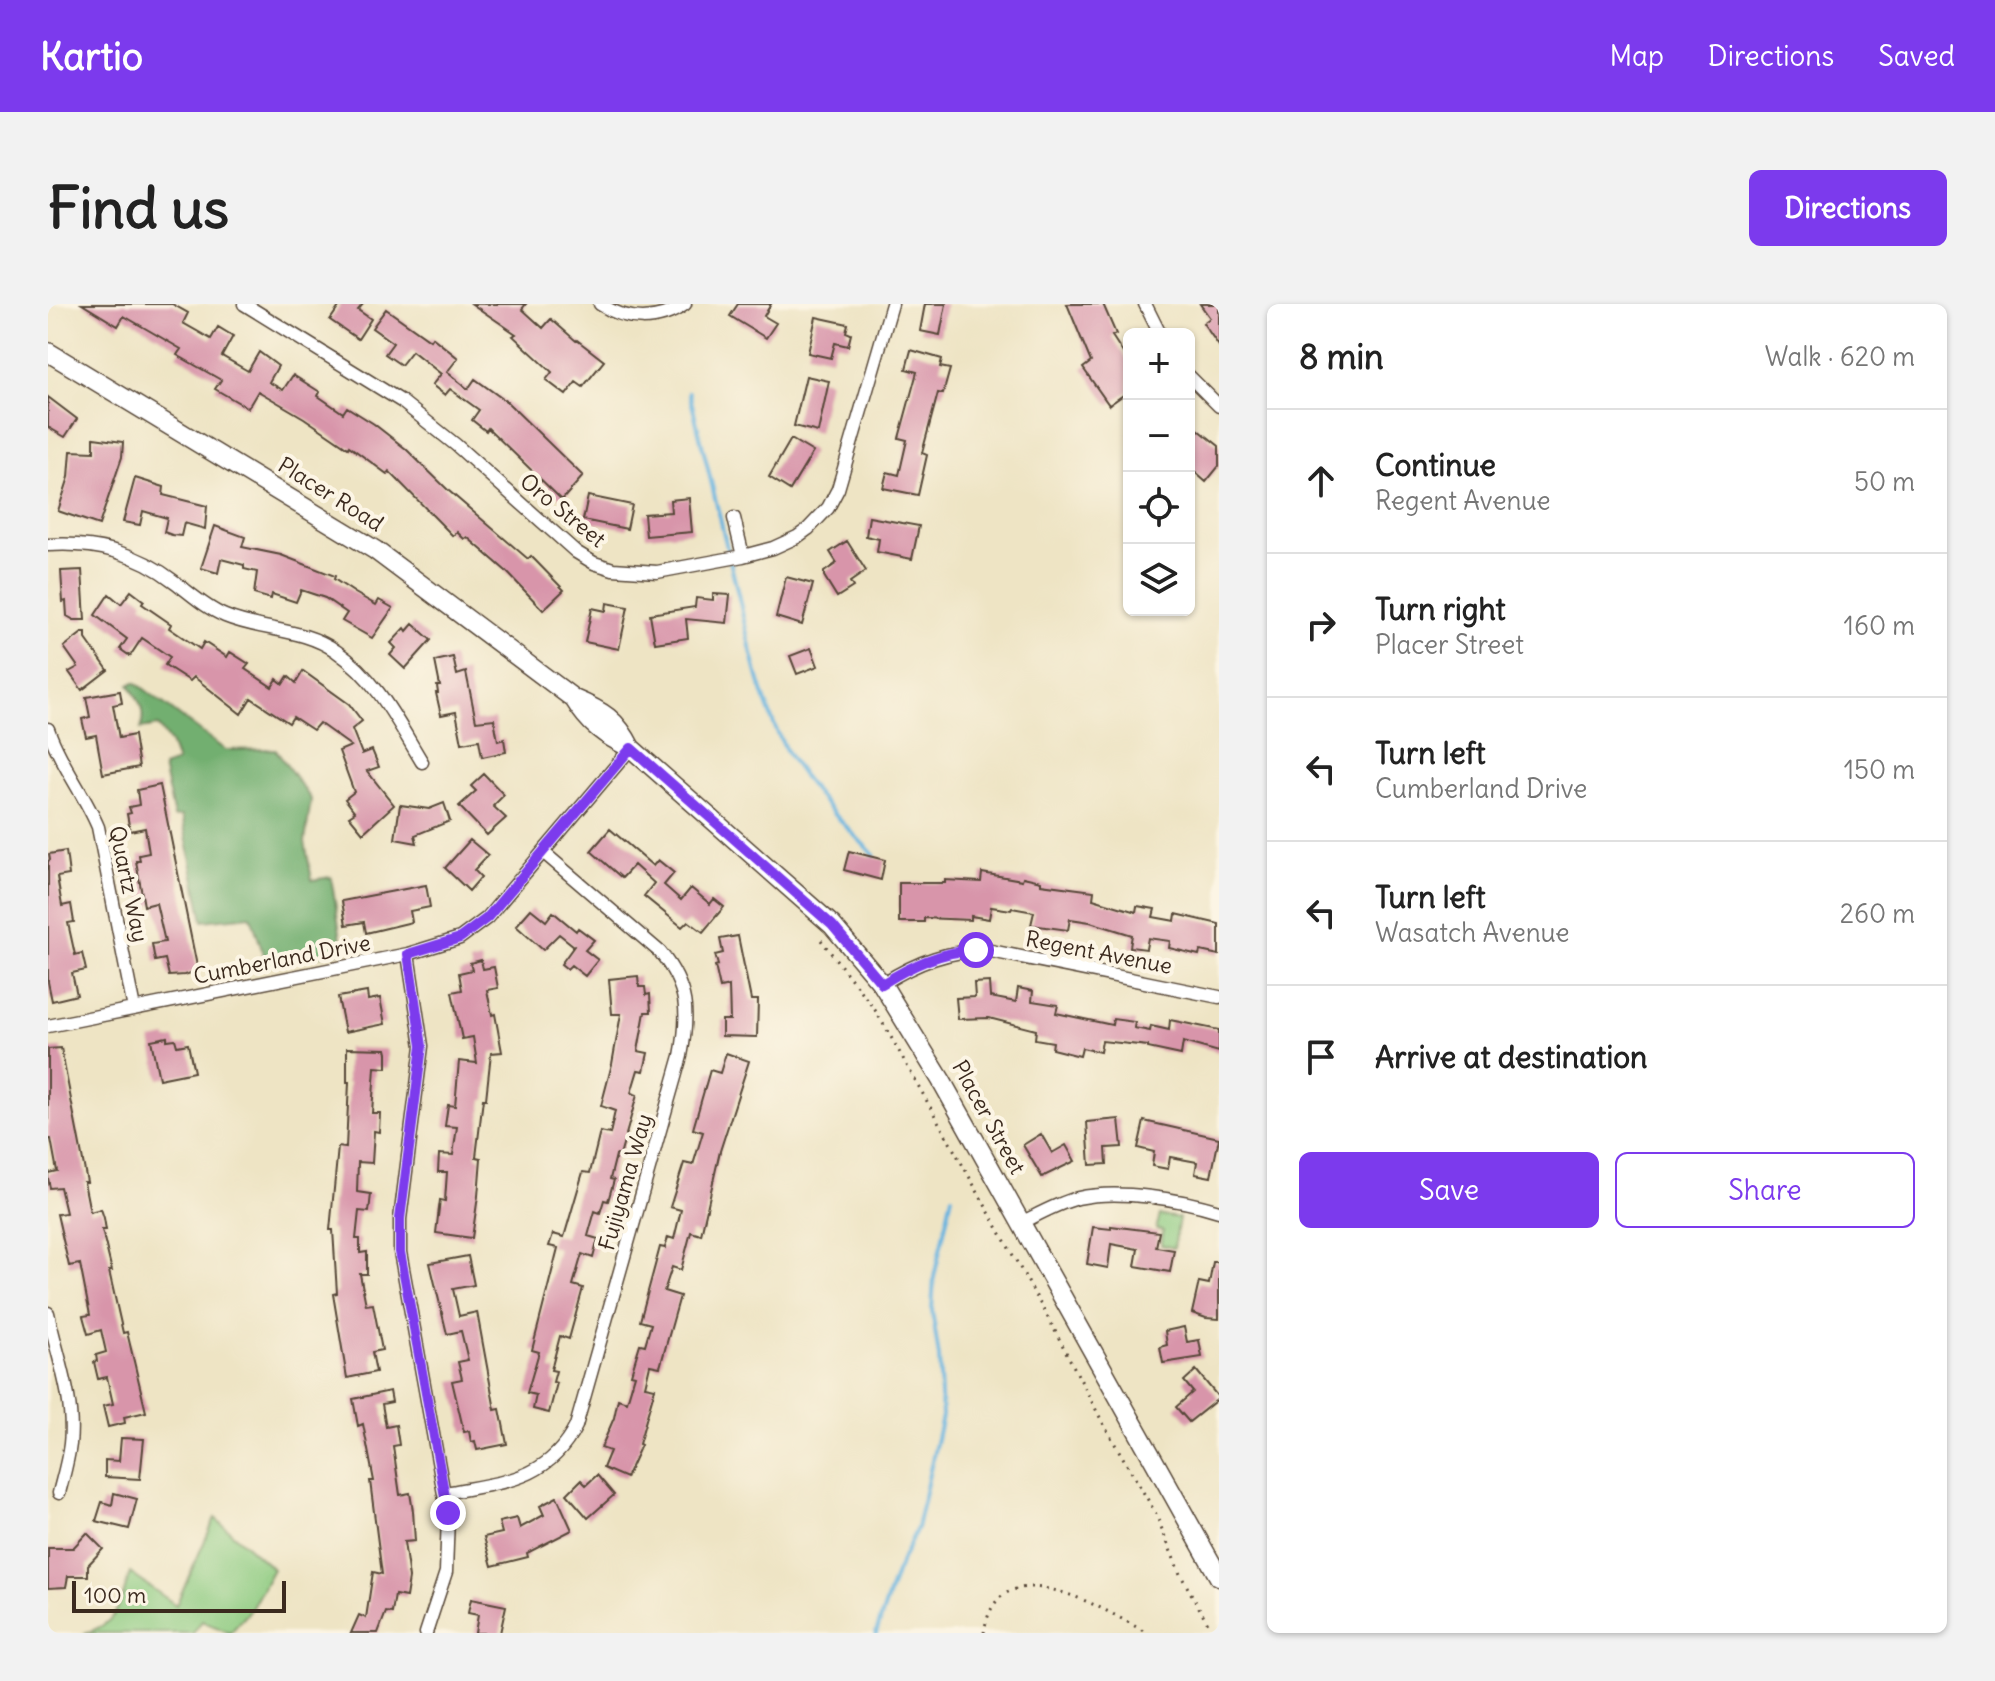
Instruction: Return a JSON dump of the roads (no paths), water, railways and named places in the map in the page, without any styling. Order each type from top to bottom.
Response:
[{"type":"main road","name":"Placer Road","points":[[48,352],[375,550],[574,699],[596,708],[620,726],[631,748]]},
{"type":"main road","name":"Placer Street","points":[[631,748],[832,925],[882,984],[941,1080],[1219,1577]]},
{"type":"street","name":"Oro Street","points":[[244,304],[401,401],[456,445],[564,543],[594,563],[623,572],[649,573],[743,556],[797,537],[828,508],[849,456],[892,304]]},
{"type":"street","points":[[600,304],[635,319],[665,314],[685,304]]},
{"type":"street","points":[[1145,304],[1157,328]]},
{"type":"street","points":[[1195,382],[1219,406]]},
{"type":"street","points":[[734,518],[743,556]]},
{"type":"street","points":[[48,545],[98,546],[141,559],[223,615],[252,625],[299,634],[330,647],[363,674],[382,695],[422,762]]},
{"type":"street","name":"Quartz Way","points":[[48,729],[98,827],[134,1009]]},
{"type":"street","name":"Cumberland Drive","points":[[48,1026],[408,954],[453,941],[478,926],[631,748]]},
{"type":"street","name":"Fujiyama Way","points":[[445,1493],[528,1475],[549,1463],[569,1440],[576,1426],[687,1027],[684,995],[674,972],[660,952],[543,852]]},
{"type":"street","name":"Regent Avenue","points":[[882,984],[905,969],[929,959],[976,950],[1219,997]]},
{"type":"street","points":[[408,954],[422,1046],[400,1219],[400,1252],[445,1493],[449,1538],[446,1572],[426,1633]]},
{"type":"street","points":[[1021,1223],[1074,1199],[1096,1195],[1159,1200],[1219,1211]]},
{"type":"street","points":[[48,1317],[70,1403],[68,1457],[59,1493]]},
{"type":"waterway","points":[[689,392],[752,655],[770,715],[787,752],[806,780],[874,855]]},
{"type":"waterway","points":[[876,1633],[896,1573],[917,1528],[942,1416],[939,1357],[932,1310],[934,1277],[952,1196]]}]
